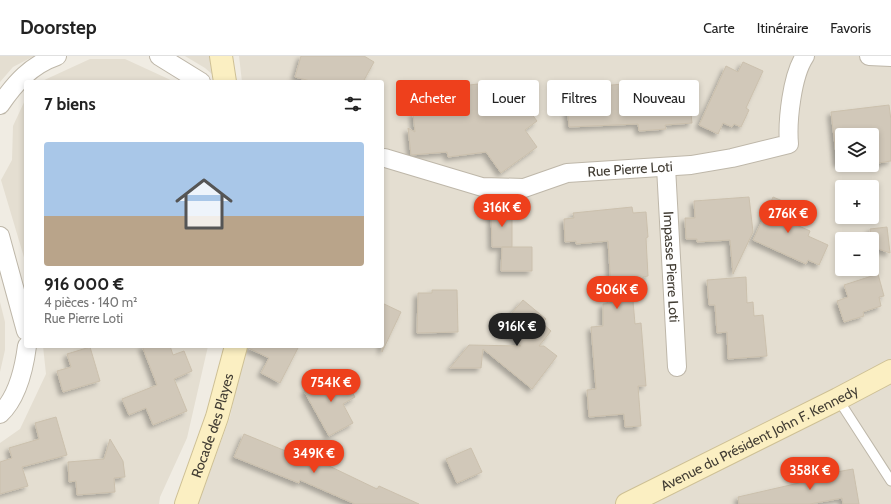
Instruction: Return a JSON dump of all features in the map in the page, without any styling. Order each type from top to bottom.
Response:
[{"type":"main road","points":[[221,56],[225,80]]},
{"type":"main road","name":"Rocade des Playes","points":[[186,504],[217,417],[235,348]]},
{"type":"main road","name":"Avenue du Président John F. Kennedy","points":[[627,504],[891,371]]},
{"type":"street","points":[[0,105],[11,89],[26,73],[46,60],[57,56]]},
{"type":"street","points":[[159,56],[198,80]]},
{"type":"street","name":"Rue Pierre Loti","points":[[385,158],[482,187],[524,188],[567,173],[691,165],[732,158],[789,144],[787,127],[791,103],[800,63],[805,56]]},
{"type":"street","points":[[869,56],[891,57]]},
{"type":"street","name":"Impasse Pierre Loti","points":[[666,167],[677,367]]},
{"type":"street","points":[[0,236],[24,324]]},
{"type":"street","points":[[0,414],[6,409],[18,384],[27,348]]},
{"type":"lane","points":[[838,399],[891,481]]},
{"type":"shaded area","points":[[0,56],[34,56],[13,67],[0,82]]},
{"type":"shaded area","points":[[185,56],[210,56],[213,75],[205,68]]},
{"type":"shaded area","points":[[239,56],[891,56],[891,504],[198,504],[230,417],[245,348],[384,348],[384,80],[242,80]]},
{"type":"shaded area","points":[[90,59],[125,59],[171,80],[44,80]]},
{"type":"shaded area","points":[[24,102],[24,257],[1,180],[12,160],[13,126]]},
{"type":"shaded area","points":[[0,302],[5,322],[5,350],[0,372]]},
{"type":"shaded area","points":[[43,348],[208,348],[187,438],[160,497],[159,504],[0,504],[0,443],[20,429],[46,374]]},
{"type":"building","points":[[301,56],[364,56],[374,62],[364,80],[306,80],[295,77]]},
{"type":"building","points":[[743,62],[763,71],[746,108],[749,110],[741,127],[734,124],[732,127],[723,123],[718,134],[699,125],[726,66],[738,72]]},
{"type":"building","points":[[478,84],[478,116],[533,116],[537,121],[525,130],[537,147],[501,173],[486,152],[448,157],[447,152],[411,155],[408,128],[415,132],[413,116],[470,116],[470,85]]},
{"type":"building","points":[[619,84],[619,116],[691,116],[692,123],[665,125],[666,129],[639,131],[638,124],[569,127],[568,116],[611,116],[611,85]]},
{"type":"building","points":[[889,105],[891,120],[891,161],[879,163],[879,128],[835,128],[835,146],[831,112]]},
{"type":"building","points":[[749,197],[753,232],[733,274],[730,240],[697,242],[697,239],[686,239],[685,218],[695,218],[694,201]]},
{"type":"building","points":[[773,197],[797,207],[790,222],[810,231],[808,236],[828,245],[819,265],[808,260],[806,264],[753,240]]},
{"type":"building","points":[[632,207],[633,213],[646,212],[648,237],[646,238],[648,276],[643,277],[644,289],[632,289],[635,324],[641,323],[646,386],[638,386],[641,426],[625,427],[624,414],[589,417],[587,390],[596,389],[591,327],[603,326],[603,304],[612,303],[608,241],[576,244],[576,241],[565,242],[564,219],[574,218],[573,213]]},
{"type":"building","points":[[491,209],[512,209],[512,247],[492,247]]},
{"type":"building","points":[[887,227],[890,253],[879,249],[879,232],[870,232],[870,229]]},
{"type":"building","points":[[502,247],[532,247],[532,271],[501,271]]},
{"type":"building","points":[[872,276],[879,276],[884,296],[879,297],[881,306],[863,312],[864,316],[844,322],[837,301],[848,297],[844,285]]},
{"type":"building","points":[[746,277],[747,303],[753,302],[754,316],[763,315],[767,356],[728,359],[727,332],[717,333],[715,305],[709,305],[707,280]]},
{"type":"building","points":[[432,290],[457,290],[458,332],[417,333],[418,293],[432,293]]},
{"type":"building","points":[[523,300],[546,319],[542,323],[551,331],[539,346],[544,346],[557,356],[532,389],[483,349],[481,368],[450,368],[469,345],[521,346],[499,328]]},
{"type":"building","points":[[384,304],[401,312],[384,348]]},
{"type":"building","points":[[90,348],[100,381],[63,392],[57,371],[71,367],[67,354]]},
{"type":"building","points":[[143,348],[171,348],[173,355],[184,351],[192,371],[174,379],[187,411],[153,425],[146,408],[129,415],[122,399],[157,385]]},
{"type":"building","points":[[248,348],[298,348],[280,383],[261,373],[269,358]]},
{"type":"building","points":[[337,372],[342,381],[345,380],[355,397],[343,404],[353,423],[329,436],[304,391]]},
{"type":"building","points":[[56,417],[67,455],[22,467],[28,486],[0,494],[0,462],[12,458],[9,448],[39,439],[35,423]]},
{"type":"building","points":[[244,434],[298,456],[300,452],[377,489],[379,486],[419,504],[355,504],[300,480],[299,483],[234,457]]},
{"type":"building","points":[[110,439],[123,461],[125,477],[114,478],[115,492],[77,495],[76,481],[69,482],[68,462],[104,459]]},
{"type":"building","points":[[471,448],[482,472],[457,483],[446,459]]},
{"type":"building","points":[[853,469],[859,504],[843,504],[842,498],[810,504],[739,504],[738,497],[799,483],[798,479]]}]
